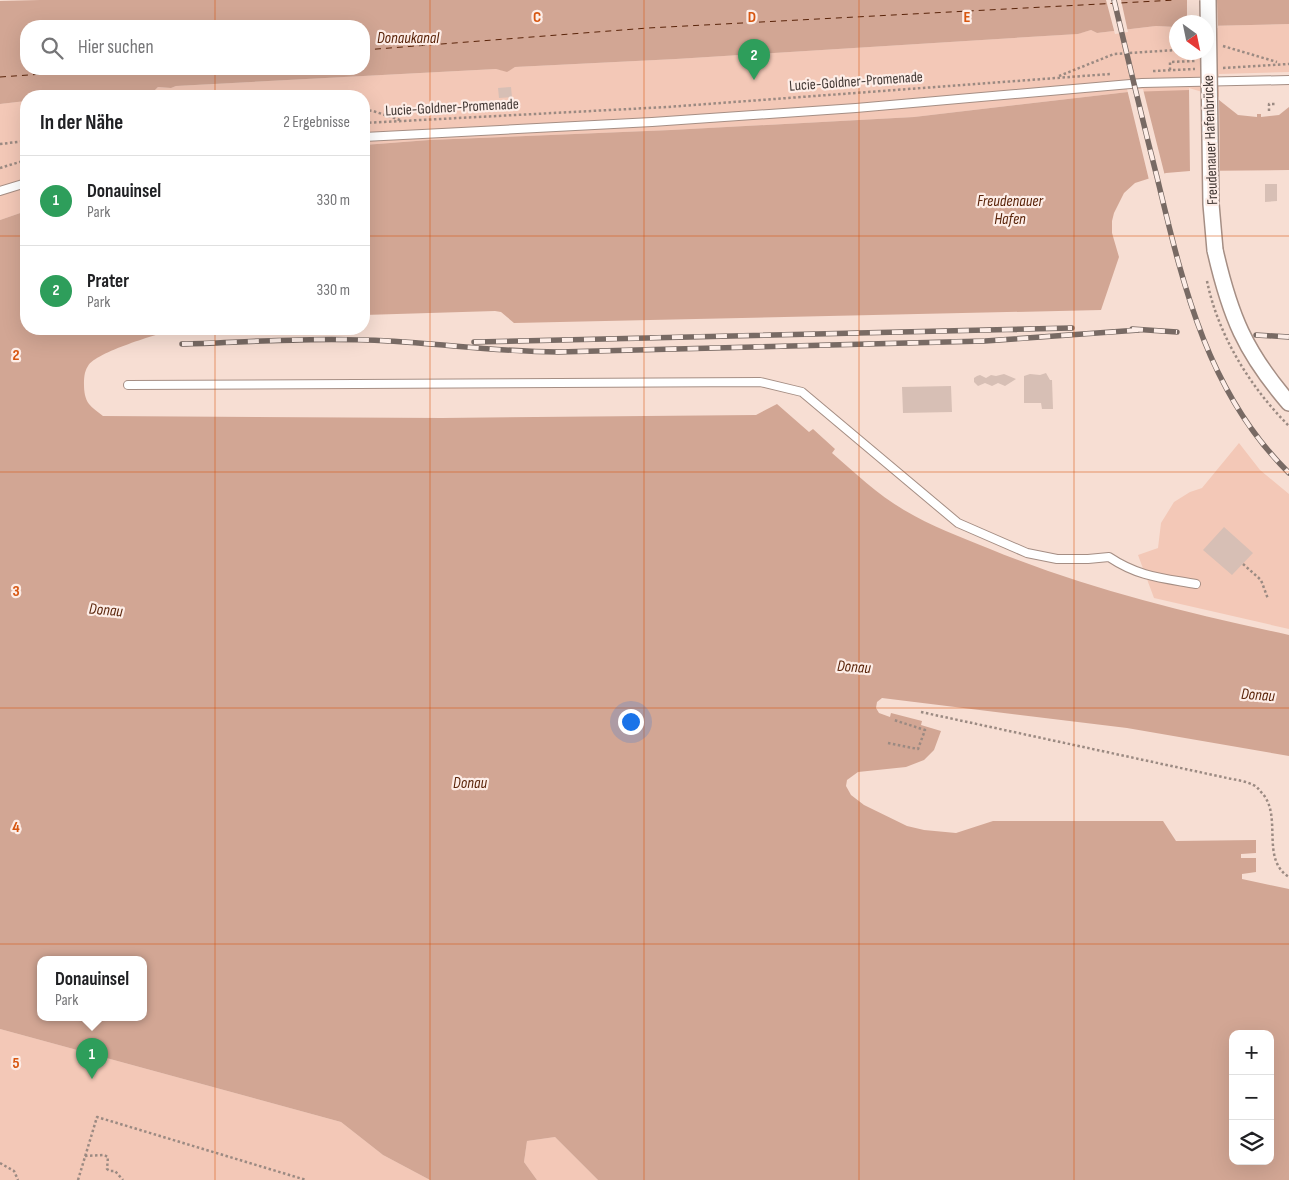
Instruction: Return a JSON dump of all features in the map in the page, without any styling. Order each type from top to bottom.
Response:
[{"type":"street","name":"Freudenauer Hafenbrücke","points":[[1208,0],[1211,204],[1215,250],[1228,302],[1245,342],[1257,362],[1289,403]]},
{"type":"lane","points":[[370,137],[895,105],[1142,83],[1289,80]]},
{"type":"lane","points":[[0,191],[20,185]]},
{"type":"lane","points":[[128,384],[760,382],[802,392],[958,523],[1027,554],[1057,559],[1109,557],[1125,568],[1147,576],[1196,584]]},
{"type":"path","points":[[1216,47],[1226,46],[1281,64]]},
{"type":"path","points":[[1055,78],[1114,54],[1169,50]]},
{"type":"path","points":[[1170,70],[1170,62],[1196,61]]},
{"type":"path","points":[[1220,68],[1289,64]]},
{"type":"path","points":[[1150,72],[1204,69]]},
{"type":"path","name":"Lucie-Goldner-Promenade","points":[[370,123],[667,107],[1112,74]]},
{"type":"path","points":[[1269,111],[1269,104],[1274,104]]},
{"type":"path","points":[[370,111],[402,121]]},
{"type":"path","points":[[0,144],[20,142]]},
{"type":"path","points":[[0,168],[20,162]]},
{"type":"path","points":[[1242,564],[1261,580],[1268,599]]},
{"type":"path","points":[[921,712],[1255,785],[1266,798],[1271,811],[1275,862],[1280,870],[1289,877]]},
{"type":"path","points":[[888,744],[918,749],[925,730],[894,720]]},
{"type":"path","points":[[78,1180],[97,1117],[306,1180]]},
{"type":"path","points":[[85,1156],[108,1156],[107,1169],[110,1172],[115,1171],[123,1180]]},
{"type":"path","points":[[0,1163],[14,1171],[18,1180]]},
{"type":"shaded area","points":[[1289,24],[1289,72],[1219,74],[1219,100],[1128,92],[914,117],[429,140],[370,145],[370,90],[155,90],[158,87],[171,88],[176,86],[496,69],[507,71],[515,67],[1077,34],[1091,30],[1097,33],[1156,26],[1169,27],[1169,60],[1214,60],[1214,26]]},
{"type":"shaded area","points":[[20,102],[20,213],[0,220],[0,104]]},
{"type":"shaded area","points":[[1239,443],[1260,470],[1289,494],[1289,629],[1154,598],[1138,555],[1158,548],[1161,523],[1174,502],[1190,492],[1202,488]]},
{"type":"shaded area","points":[[0,1029],[341,1122],[383,1155],[430,1180],[0,1180]]},
{"type":"shaded area","points":[[555,1137],[598,1180],[537,1180],[524,1162],[527,1141]]},
{"type":"water","name":"Donaukanal","points":[[1289,0],[1289,24],[1214,26],[1214,15],[1169,15],[1169,27],[1156,26],[1097,33],[1091,30],[1078,34],[515,67],[507,72],[496,69],[176,86],[171,88],[158,87],[155,90],[20,90],[20,102],[0,104],[0,1]]},
{"type":"water","name":"Freudenauer Hafen","points":[[1189,90],[1219,100],[1238,115],[1257,117],[1257,114],[1261,114],[1261,117],[1279,115],[1289,107],[1289,170],[1166,173],[1135,183],[1124,193],[1114,213],[1112,233],[1119,257],[1101,310],[514,323],[501,312],[495,311],[370,315],[370,145],[429,140],[914,117],[1128,92]]},
{"type":"water","name":"Donau","points":[[20,213],[20,335],[156,335],[115,349],[93,361],[88,366],[84,378],[86,397],[90,406],[103,416],[442,418],[756,415],[777,404],[809,432],[813,429],[835,449],[832,453],[875,490],[914,516],[935,526],[1027,563],[1100,588],[1175,609],[1289,635],[1289,756],[1127,728],[882,698],[877,702],[876,708],[879,713],[890,717],[891,713],[922,721],[921,725],[941,731],[934,750],[924,760],[906,767],[858,772],[847,780],[846,786],[851,795],[864,805],[907,826],[924,830],[956,833],[993,821],[1163,821],[1176,841],[1256,840],[1256,853],[1241,854],[1241,858],[1256,858],[1256,872],[1242,874],[1242,879],[1289,889],[1289,1180],[598,1180],[555,1137],[527,1141],[524,1162],[537,1180],[430,1180],[383,1155],[341,1122],[0,1029],[0,220]]},
{"type":"pier","points":[[1106,0],[1121,0],[1128,32],[1115,34]]},
{"type":"pier","points":[[1187,0],[1217,0],[1218,28],[1214,28],[1214,15],[1187,15]]},
{"type":"pier","points":[[1189,88],[1219,97],[1220,172],[1190,173]]},
{"type":"pier","points":[[1127,89],[1143,89],[1165,176],[1149,180]]},
{"type":"building","points":[[511,87],[512,97],[499,98],[498,88]]},
{"type":"building","points":[[1265,184],[1277,184],[1277,201],[1265,202]]},
{"type":"building","points":[[1046,373],[1050,380],[1052,380],[1053,409],[1042,409],[1041,403],[1024,403],[1024,376]]},
{"type":"building","points":[[1004,374],[1016,379],[1005,386],[998,383],[992,386],[985,383],[978,386],[974,382],[974,378],[980,375],[986,378],[991,375]]},
{"type":"building","points":[[951,386],[952,412],[903,413],[902,387]]},
{"type":"building","points":[[1224,527],[1253,553],[1232,575],[1203,550]]},
{"type":"ferry route","points":[[370,50],[648,28],[1176,0]]},
{"type":"ferry route","points":[[0,77],[28,75]]},
{"type":"railway","points":[[1114,0],[1177,257],[1202,335],[1218,372],[1237,408],[1261,441],[1289,473]]},
{"type":"railway","points":[[474,342],[1072,328]]},
{"type":"railway","points":[[1132,329],[1177,332]]},
{"type":"railway","points":[[182,344],[285,340],[362,340],[515,351],[558,352],[985,341],[1139,330]]},
{"type":"railway","points":[[1256,335],[1289,337]]},
{"type":"place","name":"Prater","points":[[754,80]]},
{"type":"place","name":"Donauinsel","points":[[92,1079]]}]
